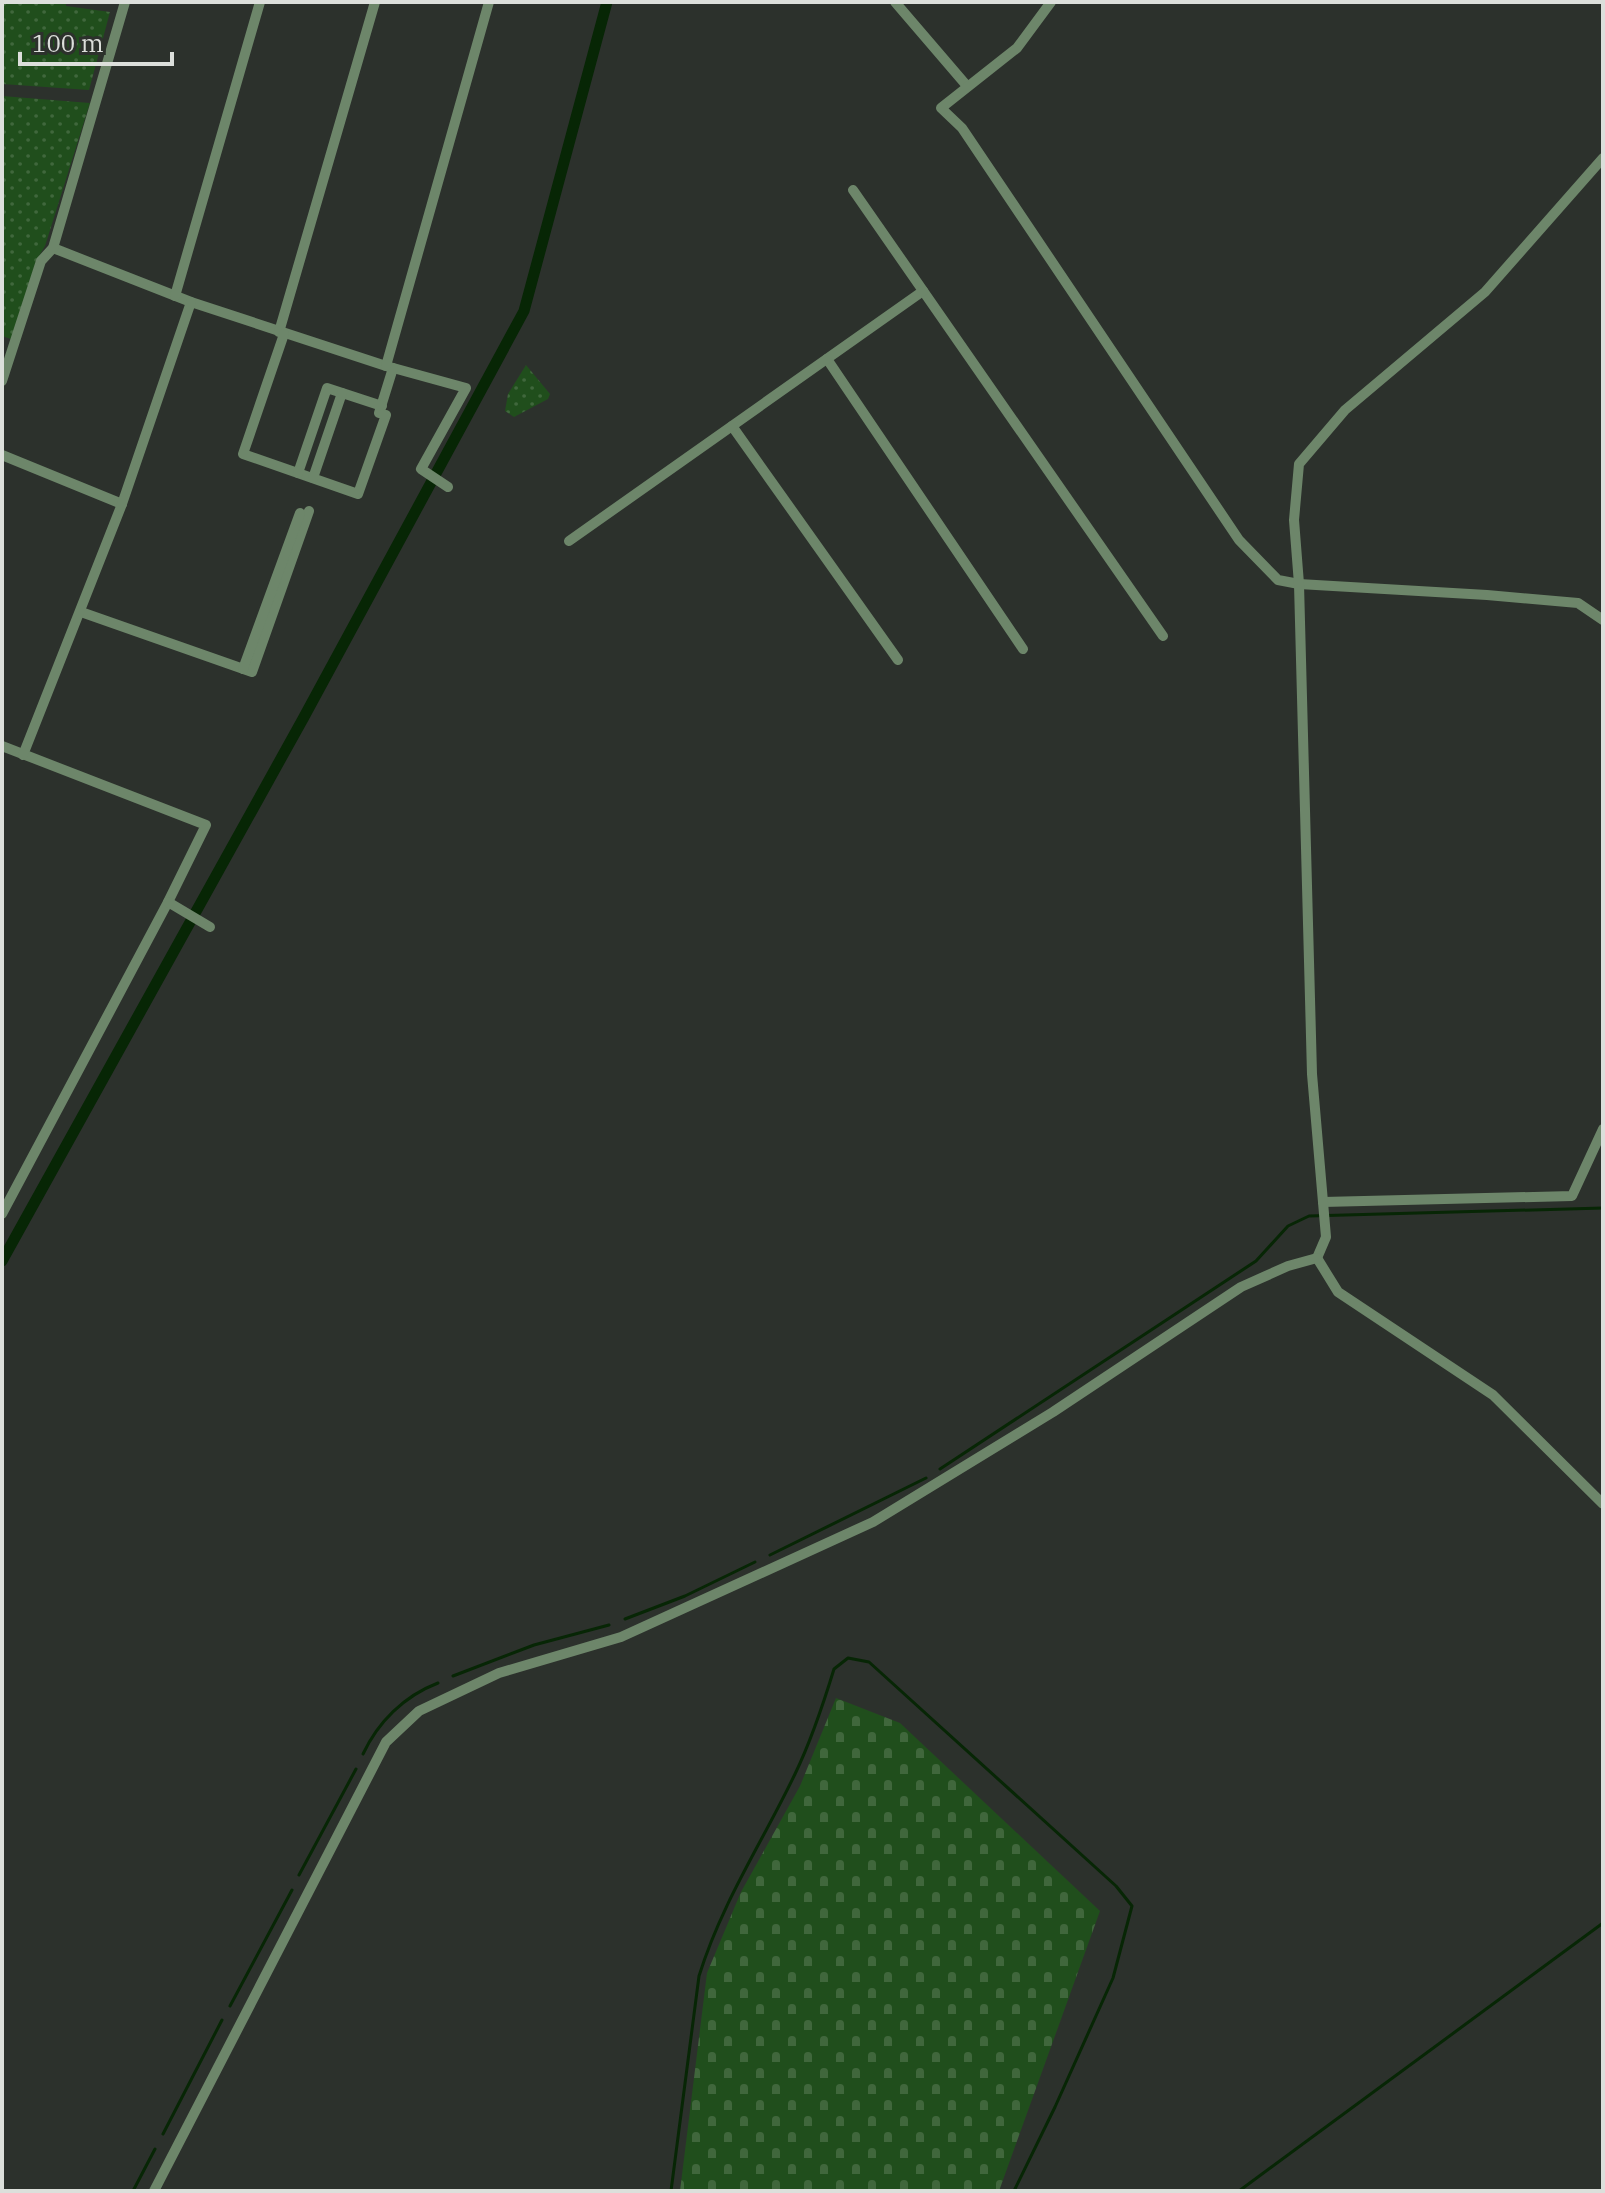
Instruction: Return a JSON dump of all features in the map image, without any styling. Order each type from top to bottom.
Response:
[{"type":"street","points":[[2,381],[41,261],[53,248],[125,2]]},
{"type":"street","points":[[175,296],[260,2]]},
{"type":"street","points":[[375,2],[282,333],[243,454],[358,494],[386,415],[379,413],[389,367],[489,2]]},
{"type":"street","points":[[895,2],[967,86]]},
{"type":"street","points":[[1051,2],[1017,48],[941,108],[962,128],[1239,540],[1278,580],[1578,603],[1603,620]]},
{"type":"street","points":[[1317,1258],[1326,1237],[1311,1060],[1299,584],[1294,520],[1299,464],[1345,410],[1485,292],[1603,158]]},
{"type":"street","points":[[853,190],[1163,636]]},
{"type":"street","points":[[53,248],[191,302],[282,333],[466,388],[421,469],[448,487]]},
{"type":"street","points":[[569,541],[923,291]]},
{"type":"street","points":[[23,755],[122,504],[191,302]]},
{"type":"street","points":[[827,359],[1023,649]]},
{"type":"street","points":[[298,473],[327,388],[382,406]]},
{"type":"street","points":[[313,478],[342,393]]},
{"type":"street","points":[[732,426],[898,660]]},
{"type":"street","points":[[2,455],[122,504]]},
{"type":"street","points":[[81,612],[252,672],[304,512]]},
{"type":"street","points":[[2,746],[206,825],[2,1214]]},
{"type":"street","points":[[168,902],[210,927]]},
{"type":"street","points":[[1324,1211],[1572,1196],[1603,1129]]},
{"type":"street","points":[[1317,1258],[1338,1292],[1493,1395],[1603,1504]]},
{"type":"street","points":[[154,2191],[386,1742],[419,1711],[499,1673],[621,1637],[873,1522],[1053,1412],[1241,1287],[1288,1266],[1317,1258]]},
{"type":"green space","points":[[2,2],[66,2],[66,6],[110,12],[89,90],[2,84]]},
{"type":"green space","points":[[2,96],[90,103],[45,246],[36,261],[11,339],[2,336]]},
{"type":"green space","points":[[526,365],[550,394],[548,399],[514,417],[505,411],[508,394]]},
{"type":"green space","points":[[836,1698],[900,1723],[1100,1911],[999,2191],[680,2191],[707,1973],[741,1892],[800,1786]]},
{"type":"waterway","points":[[2,1261],[304,717],[524,311],[607,2]]},
{"type":"waterway","points":[[940,1469],[1256,1261],[1288,1226],[1309,1216],[1603,1208]]},
{"type":"waterway","points":[[770,1555],[926,1478]]},
{"type":"waterway","points":[[625,1619],[685,1596],[755,1562]]},
{"type":"waterway","points":[[453,1676],[534,1645],[609,1625]]},
{"type":"waterway","points":[[671,2191],[699,1976],[719,1923],[801,1761],[834,1669],[848,1658],[869,1662],[1116,1886],[1132,1906],[1113,1978],[1014,2191]]},
{"type":"waterway","points":[[363,1754],[376,1731],[393,1711],[414,1695],[438,1683]]},
{"type":"waterway","points":[[299,1875],[356,1769]]},
{"type":"waterway","points":[[230,2006],[292,1890]]},
{"type":"waterway","points":[[1239,2191],[1603,1923]]},
{"type":"waterway","points":[[163,2134],[222,2020]]},
{"type":"waterway","points":[[133,2191],[155,2149]]}]
